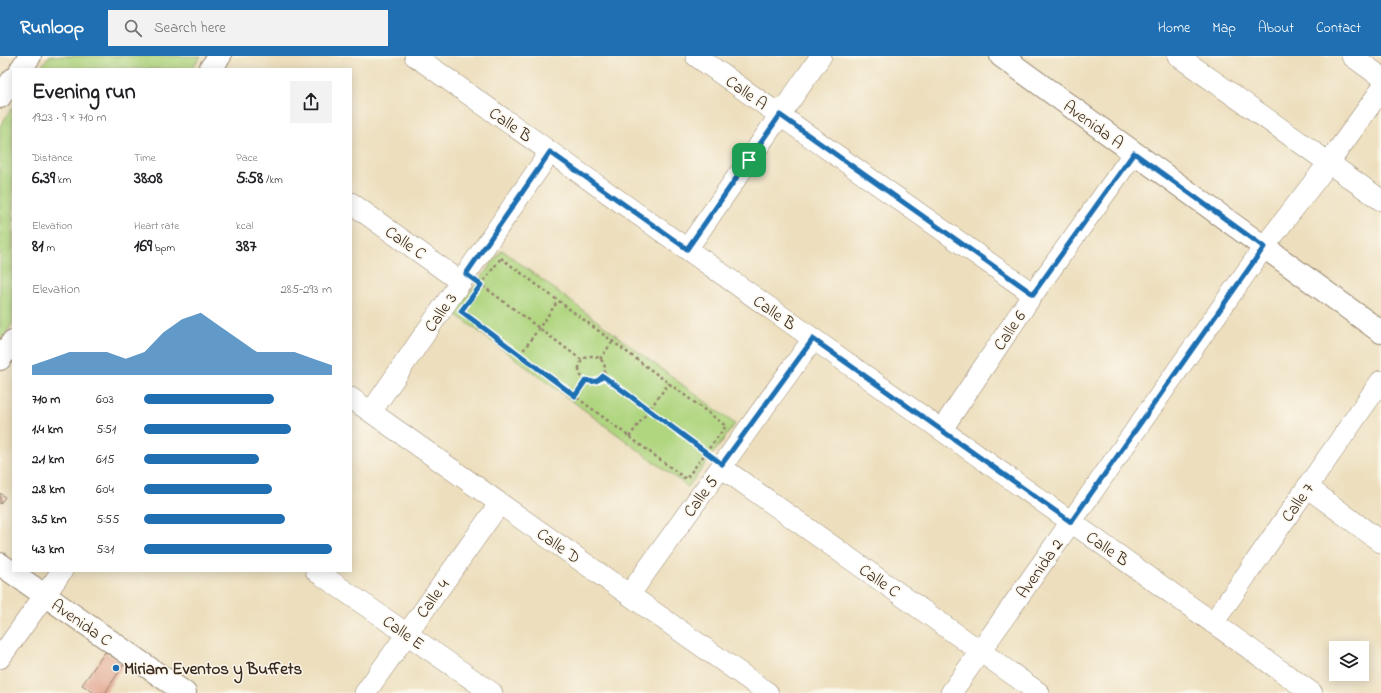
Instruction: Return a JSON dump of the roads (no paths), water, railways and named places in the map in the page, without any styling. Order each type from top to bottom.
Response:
[{"type":"street","points":[[21,68],[30,56]]},
{"type":"street","points":[[211,68],[220,56]]},
{"type":"street","name":"Calle A","points":[[696,56],[1033,294]]},
{"type":"street","points":[[687,249],[820,56]]},
{"type":"street","name":"Avenida A","points":[[1001,56],[1381,332]]},
{"type":"street","points":[[1178,56],[1328,164],[1381,200]]},
{"type":"street","points":[[1352,56],[1381,77]]},
{"type":"street","name":"Calle B","points":[[422,58],[550,152],[1312,693]]},
{"type":"street","points":[[0,98],[12,80]]},
{"type":"street","name":"Avenida 2","points":[[951,693],[1264,247],[1328,164],[1381,90]]},
{"type":"street","name":"Calle 3","points":[[371,412],[469,280],[550,152]]},
{"type":"street","name":"Calle 6","points":[[942,430],[1033,294],[1134,153]]},
{"type":"street","name":"Calle C","points":[[352,204],[469,280]]},
{"type":"street","name":"Calle 5","points":[[629,594],[717,461],[813,339]]},
{"type":"street","points":[[0,359],[12,342]]},
{"type":"street","name":"Calle 7","points":[[1213,623],[1381,381]]},
{"type":"street","name":"Calle D","points":[[352,399],[629,594],[758,690]]},
{"type":"street","name":"Calle C","points":[[717,461],[1040,693]]},
{"type":"street","points":[[1307,487],[1381,542]]},
{"type":"street","name":"Calle 4","points":[[365,693],[500,503]]},
{"type":"street","name":"Avenida C","points":[[0,564],[185,693]]},
{"type":"street","points":[[0,658],[61,572]]},
{"type":"street","name":"Calle E","points":[[317,572],[492,693]]},
{"type":"place","name":"Miriam Eventos y Buffets","points":[[116,668]]}]
